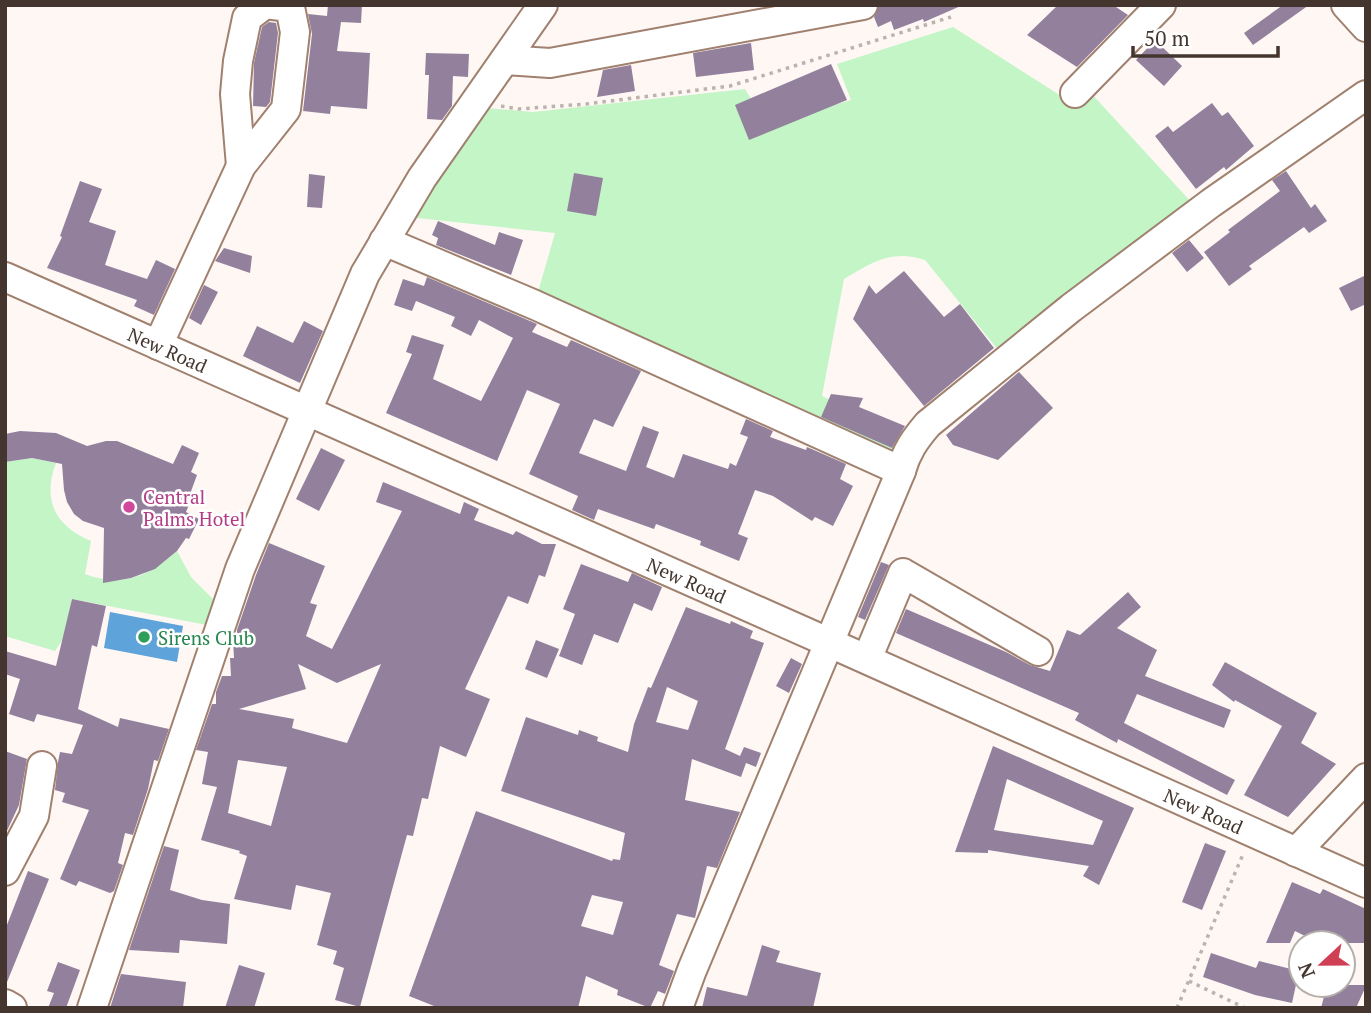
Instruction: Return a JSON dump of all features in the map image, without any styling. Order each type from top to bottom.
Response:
[{"type":"street","points":[[241,166],[235,94],[238,61],[247,18],[264,5]]},
{"type":"street","points":[[158,345],[241,166],[286,109],[295,32],[290,7],[274,5]]},
{"type":"street","points":[[92,1008],[231,594],[365,274],[422,178],[543,5]]},
{"type":"street","points":[[505,60],[550,63],[863,5]]},
{"type":"street","points":[[1075,93],[1161,5]]},
{"type":"street","points":[[1346,5],[1366,27]]},
{"type":"street","points":[[678,1008],[906,454],[929,424],[1071,308],[1211,203],[1366,95]]},
{"type":"street","points":[[384,241],[548,310],[901,471]]},
{"type":"street","name":"New Road","points":[[5,277],[830,642],[1366,883]]},
{"type":"street","points":[[867,659],[903,573],[1038,651]]},
{"type":"street","points":[[5,871],[34,816],[42,766]]},
{"type":"street","points":[[1296,852],[1366,778]]},
{"type":"street","points":[[5,1004],[12,1008]]},
{"type":"path","points":[[475,102],[518,109],[586,104],[730,86],[951,17]]},
{"type":"path","points":[[1177,1008],[1253,832]]},
{"type":"path","points":[[1189,981],[1245,1008]]},
{"type":"green space","points":[[953,27],[1072,103],[1089,91],[1194,205],[1003,356],[925,260],[902,256],[883,259],[844,279],[822,396],[910,435],[896,457],[536,299],[555,233],[408,217],[487,108],[533,112],[745,89],[767,125],[851,100],[837,64]]},
{"type":"green space","points":[[32,458],[56,463],[50,489],[51,500],[60,519],[68,528],[91,541],[85,574],[111,580],[135,577],[156,567],[177,551],[191,577],[217,603],[212,626],[72,599],[63,639],[55,651],[5,636],[5,462]]},
{"type":"water","name":"Sirens Club","points":[[110,612],[183,626],[177,662],[104,648]]},
{"type":"building","points":[[328,5],[362,5],[361,23],[341,22],[337,51],[370,53],[367,109],[331,106],[330,114],[303,111],[312,34],[308,14],[327,16]]},
{"type":"building","points":[[879,5],[963,5],[924,22],[923,19],[894,30],[891,21],[878,27],[874,17]]},
{"type":"building","points":[[1058,5],[1113,5],[1128,15],[1077,67],[1027,35]]},
{"type":"building","points":[[1283,5],[1309,5],[1253,45],[1244,33]]},
{"type":"building","points":[[269,22],[276,23],[278,33],[270,102],[266,107],[253,106],[254,63],[262,27]]},
{"type":"building","points":[[1155,40],[1182,66],[1164,86],[1136,60]]},
{"type":"building","points":[[751,43],[754,70],[696,77],[693,53]]},
{"type":"building","points":[[426,53],[469,54],[468,77],[453,76],[452,106],[442,120],[427,119],[429,75],[425,75]]},
{"type":"building","points":[[831,64],[847,100],[749,140],[735,105]]},
{"type":"building","points":[[631,65],[635,91],[597,97],[603,70]]},
{"type":"building","points":[[1212,103],[1222,116],[1228,112],[1254,146],[1226,170],[1224,167],[1196,189],[1155,136],[1168,126],[1173,132]]},
{"type":"building","points":[[1286,171],[1311,208],[1315,204],[1327,221],[1309,233],[1304,227],[1249,266],[1252,269],[1229,286],[1204,252],[1230,232],[1228,230],[1280,191],[1272,180]]},
{"type":"building","points":[[574,173],[603,178],[596,216],[567,211]]},
{"type":"building","points":[[309,174],[325,176],[322,208],[307,207]]},
{"type":"building","points":[[80,181],[102,189],[89,222],[116,231],[105,265],[147,279],[156,260],[175,269],[154,315],[134,306],[137,300],[47,268],[62,237],[60,236]]},
{"type":"building","points":[[438,221],[495,245],[499,232],[523,240],[511,275],[436,245],[438,238],[432,235]]},
{"type":"building","points":[[1189,240],[1204,258],[1187,272],[1172,253]]},
{"type":"building","points":[[224,248],[252,256],[250,273],[215,261]]},
{"type":"building","points":[[904,271],[944,317],[960,304],[994,348],[924,406],[853,319],[869,285],[876,294]]},
{"type":"building","points":[[1366,275],[1366,304],[1351,311],[1339,288]]},
{"type":"building","points":[[427,277],[537,324],[532,332],[567,347],[571,340],[641,371],[613,427],[594,419],[579,453],[626,471],[643,426],[659,432],[646,467],[674,478],[683,454],[728,469],[730,463],[736,466],[748,437],[740,434],[746,419],[773,431],[770,437],[806,450],[807,447],[846,464],[840,479],[853,486],[833,526],[815,517],[812,521],[773,496],[755,490],[738,534],[748,538],[739,561],[700,545],[701,541],[656,524],[654,529],[598,509],[594,520],[572,510],[578,496],[529,474],[560,404],[527,390],[497,461],[386,413],[412,354],[406,352],[412,335],[444,345],[433,379],[481,401],[513,338],[479,320],[471,336],[451,326],[455,317],[416,301],[412,311],[394,305],[403,279],[424,286]]},
{"type":"building","points":[[204,285],[218,292],[201,325],[189,318]]},
{"type":"building","points":[[304,321],[323,331],[300,383],[243,356],[257,326],[293,343]]},
{"type":"building","points":[[1019,372],[1053,408],[998,460],[953,445],[946,435]]},
{"type":"building","points":[[831,394],[863,398],[859,407],[905,426],[892,448],[821,417]]},
{"type":"building","name":"Central Palms Hotel","points":[[20,431],[56,433],[87,446],[117,441],[173,464],[182,445],[199,453],[191,472],[197,475],[186,512],[199,519],[189,539],[186,538],[177,551],[155,569],[131,578],[103,583],[104,528],[83,521],[74,514],[64,490],[62,464],[32,458],[5,462],[5,434]]},
{"type":"building","points":[[321,448],[345,460],[319,511],[296,499]]},
{"type":"building","points":[[383,482],[460,514],[464,502],[479,509],[474,520],[513,535],[516,531],[542,544],[556,544],[545,577],[539,575],[528,604],[508,596],[465,689],[490,699],[466,757],[440,746],[428,799],[422,798],[413,836],[407,835],[360,1007],[335,1000],[344,968],[333,964],[337,951],[317,945],[331,893],[296,885],[291,910],[234,899],[247,856],[239,853],[240,851],[201,840],[217,787],[202,784],[208,752],[196,750],[212,704],[216,704],[216,692],[222,676],[231,676],[233,641],[237,638],[237,630],[269,543],[325,566],[310,603],[317,605],[306,636],[332,649],[402,511],[376,502]],"holes":[[[298,664],[337,683],[381,664],[347,743],[292,728],[294,719],[239,709],[306,689]],[[238,760],[287,767],[271,826],[228,813]]]},
{"type":"building","points":[[881,562],[889,565],[865,620],[858,617]]},
{"type":"building","points":[[581,564],[628,582],[632,573],[662,587],[652,611],[634,603],[618,643],[594,634],[582,665],[559,656],[575,614],[563,609]]},
{"type":"building","points":[[1128,592],[1141,607],[1117,628],[1157,650],[1145,676],[1231,710],[1224,728],[1137,694],[1124,723],[1235,780],[1227,795],[1075,720],[1079,713],[896,633],[906,609],[1030,665],[1050,671],[1067,630],[1080,635]]},
{"type":"building","points":[[72,599],[106,606],[97,647],[92,645],[78,709],[118,727],[120,718],[169,729],[158,761],[154,760],[133,835],[125,833],[118,863],[123,865],[114,891],[110,893],[79,881],[76,886],[60,879],[89,810],[62,802],[65,793],[55,790],[58,762],[60,752],[72,754],[83,725],[37,714],[34,722],[9,714],[20,679],[5,674],[5,651],[56,666]]},
{"type":"building","points":[[686,607],[753,631],[750,638],[764,643],[725,749],[740,756],[744,747],[761,753],[756,767],[746,763],[741,777],[692,759],[685,800],[740,812],[717,868],[707,866],[695,918],[677,914],[659,965],[674,971],[665,994],[658,991],[650,1008],[617,995],[618,990],[586,976],[578,1008],[439,1008],[409,996],[476,811],[612,861],[620,860],[625,833],[501,791],[526,717],[578,735],[579,730],[598,737],[597,741],[628,752],[634,724],[648,687],[651,688]],"holes":[[[667,687],[698,701],[688,730],[656,722]],[[592,895],[623,902],[613,935],[581,926]]]},
{"type":"building","points":[[536,640],[559,649],[547,678],[525,669]]},
{"type":"building","points":[[791,658],[802,664],[789,693],[776,686]]},
{"type":"building","points":[[1225,662],[1317,713],[1301,743],[1336,764],[1288,817],[1244,795],[1282,726],[1235,700],[1234,702],[1212,685]]},
{"type":"building","points":[[993,746],[1134,808],[1099,885],[1083,876],[1089,866],[988,850],[988,853],[955,852]],"holes":[[[1007,779],[1103,821],[1093,845],[994,830]]]},
{"type":"building","points":[[5,751],[27,759],[19,805],[5,835]]},
{"type":"building","points":[[1205,843],[1226,851],[1202,910],[1182,902]]},
{"type":"building","points":[[164,846],[179,850],[170,890],[202,900],[230,904],[227,944],[180,940],[179,953],[129,950]]},
{"type":"building","points":[[28,871],[49,879],[5,987],[5,930]]},
{"type":"building","points":[[1292,882],[1320,894],[1323,889],[1366,909],[1366,943],[1357,943],[1357,929],[1287,929],[1287,943],[1266,943]]},
{"type":"building","points":[[762,945],[780,951],[776,962],[821,973],[813,1008],[702,1008],[707,987],[747,996]]},
{"type":"building","points":[[1211,953],[1256,968],[1259,961],[1287,968],[1287,999],[1293,999],[1292,1003],[1255,995],[1203,977]]},
{"type":"building","points":[[58,962],[80,970],[66,1008],[48,1008],[54,993],[47,991]]},
{"type":"building","points":[[239,965],[265,973],[254,1008],[225,1008]]},
{"type":"building","points":[[121,974],[186,982],[183,1008],[110,1008]]},
{"type":"building","points":[[1357,985],[1366,985],[1356,1008],[1321,1008],[1323,999],[1357,999]]},
{"type":"place","name":"Central Palms Hotel","points":[[129,507]]},
{"type":"place","name":"Sirens Club","points":[[144,637]]}]
